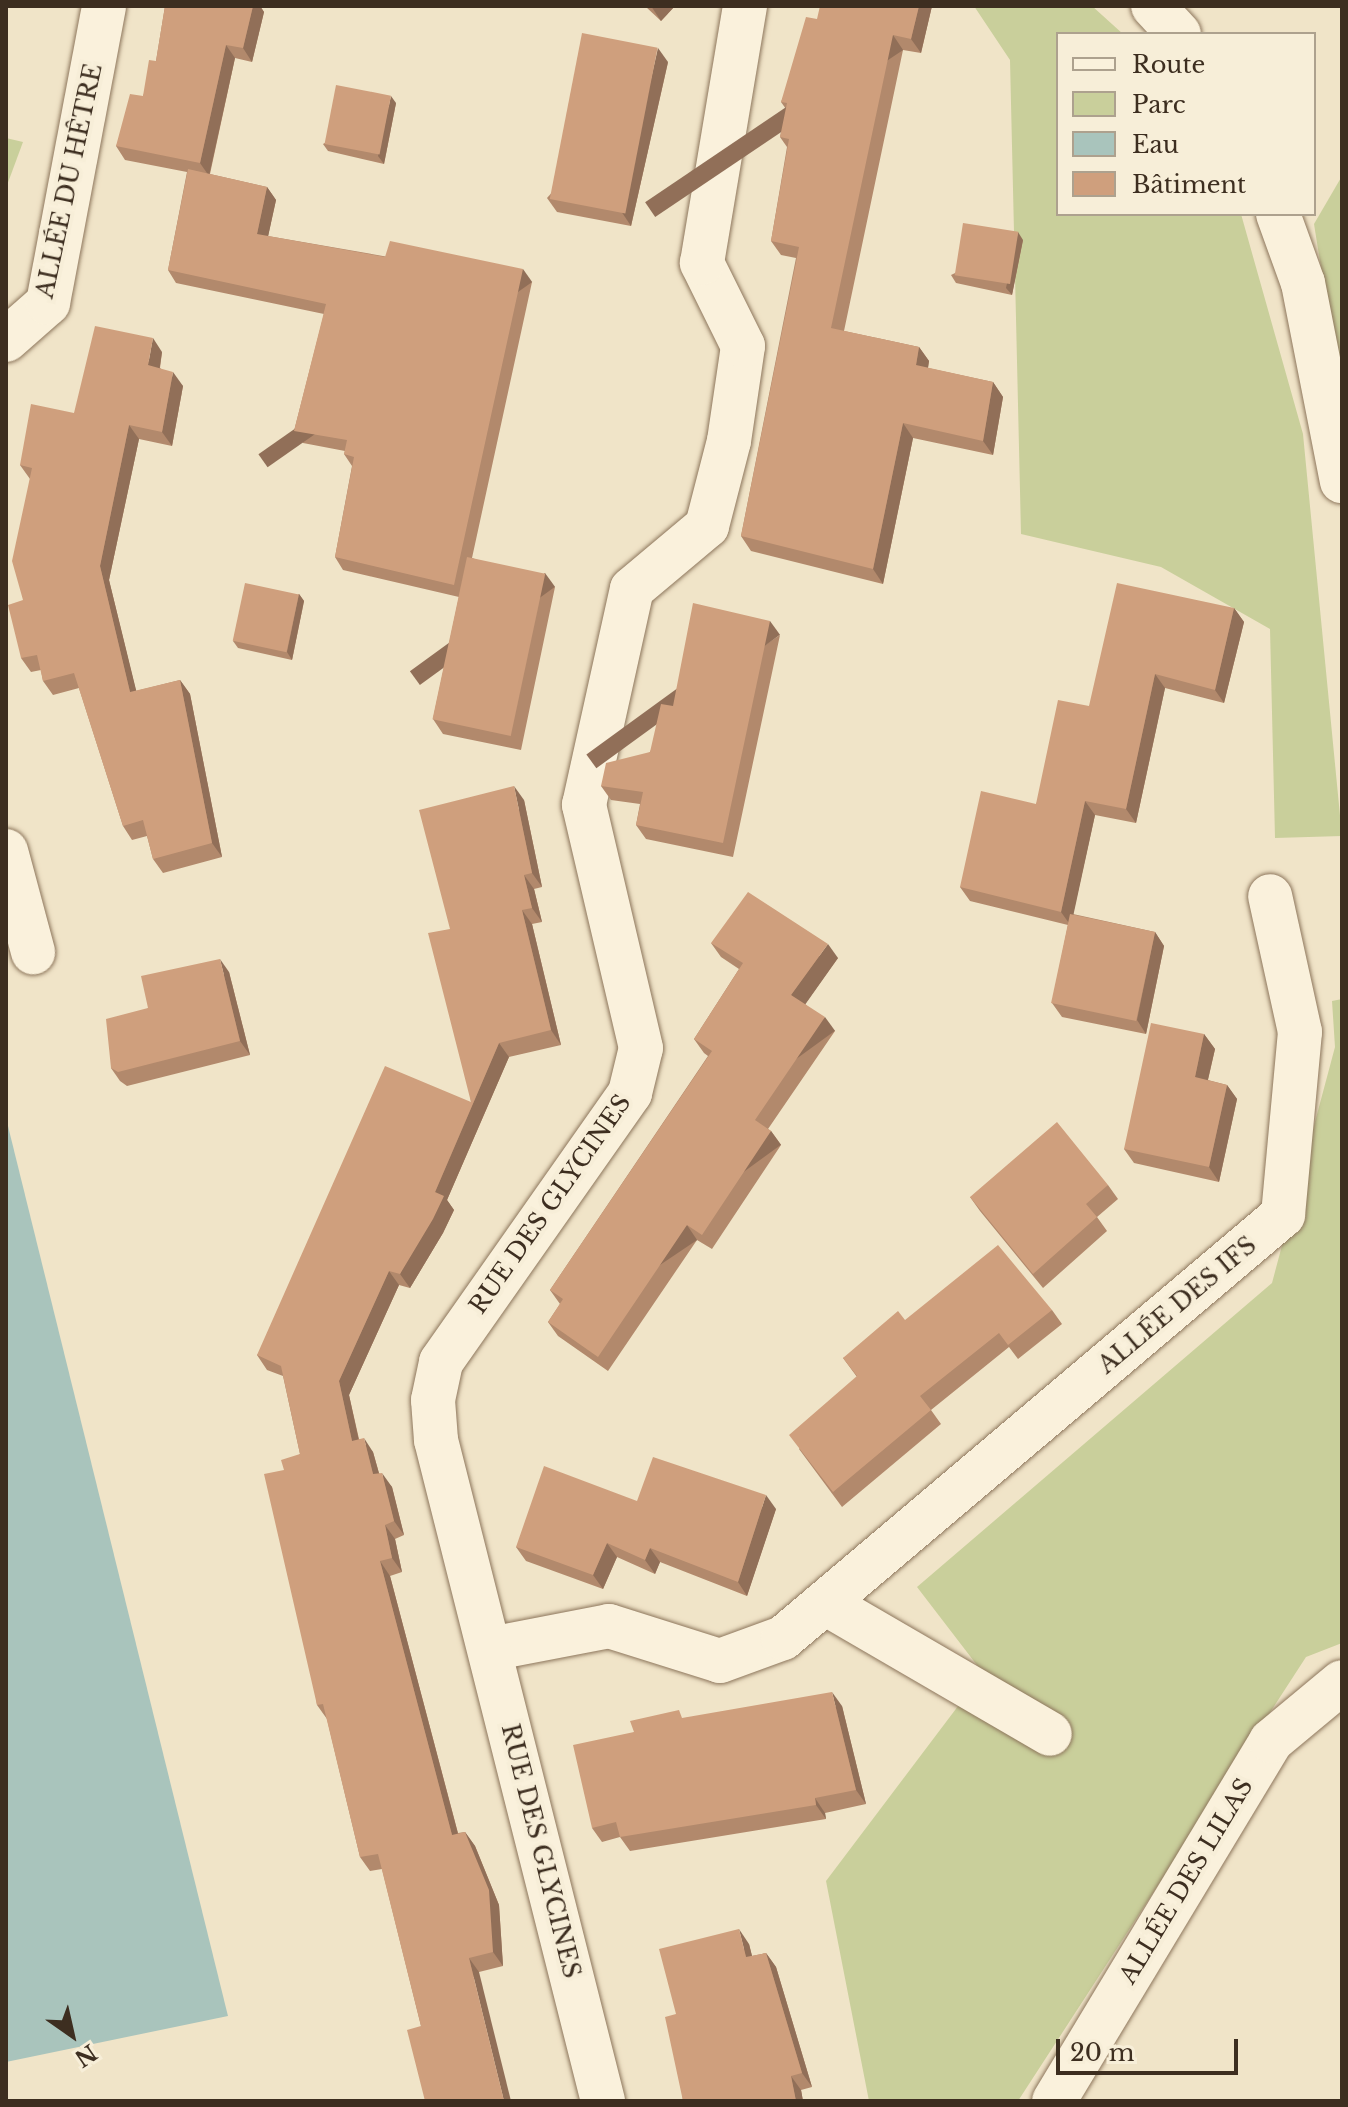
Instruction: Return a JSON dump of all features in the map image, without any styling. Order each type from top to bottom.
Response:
[{"type":"street","name":"ALLÉE DU HÊTRE","points":[[6,340],[48,303],[104,6]]},
{"type":"street","name":"RUE DES GLYCINES","points":[[603,2101],[490,1649],[433,1400],[441,1362],[630,1093],[641,1048],[584,805],[632,589],[707,526],[729,441],[743,346],[702,263],[745,6]]},
{"type":"street","points":[[1153,6],[1177,32]]},
{"type":"street","points":[[1279,216],[1303,283],[1342,481]]},
{"type":"street","points":[[6,851],[33,952]]},
{"type":"street","name":"ALLÉE DES IFS","points":[[490,1649],[609,1626],[720,1661],[783,1638],[1283,1215],[1300,1032],[1270,896]]},
{"type":"street","points":[[825,1603],[1050,1734]]},
{"type":"street","name":"ALLÉE DES LILAS","points":[[1054,2101],[1271,1741],[1342,1682]]},
{"type":"green space","points":[[974,6],[1092,6],[1121,32],[1056,32],[1056,216],[1242,216],[1303,434],[1342,836],[1275,838],[1270,629],[1161,567],[1021,534],[1010,60]]},
{"type":"green space","points":[[6,138],[23,142],[6,188]]},
{"type":"green space","points":[[1342,176],[1342,399],[1314,224]]},
{"type":"green space","points":[[1342,999],[1342,1643],[1306,1657],[1018,2101],[869,2101],[826,1881],[983,1673],[917,1587],[1272,1283],[1335,1047],[1332,1001]]},
{"type":"water","points":[[6,1118],[228,2016],[6,2062]]},
{"type":"building","points":[[165,6],[253,6],[243,48],[226,45],[200,163],[116,146],[130,94],[143,96],[149,60],[156,61]]},
{"type":"building","points":[[820,6],[919,6],[911,39],[893,35],[831,328],[919,347],[916,365],[993,382],[983,441],[903,423],[873,569],[741,536],[799,247],[771,241],[789,139],[780,137],[787,103],[781,102],[806,17],[817,19]]},
{"type":"building","points":[[582,33],[658,48],[625,214],[550,199]]},
{"type":"building","points":[[336,85],[391,96],[380,155],[325,144]]},
{"type":"building","points":[[188,169],[267,187],[257,234],[385,257],[390,241],[523,269],[454,585],[335,557],[354,457],[344,454],[347,440],[294,431],[326,304],[168,270]]},
{"type":"building","points":[[963,223],[1018,232],[1010,284],[955,275]]},
{"type":"building","points":[[95,326],[153,338],[148,365],[173,372],[162,432],[129,425],[100,566],[130,692],[180,680],[212,843],[153,859],[143,820],[123,826],[74,673],[43,681],[37,655],[21,658],[8,605],[23,600],[12,561],[32,468],[20,465],[31,404],[74,413]]},
{"type":"building","points":[[467,557],[545,574],[511,736],[432,719]]},
{"type":"building","points":[[245,583],[299,594],[287,652],[233,641]]},
{"type":"building","points":[[1117,583],[1234,608],[1215,690],[1155,674],[1126,809],[1085,801],[1061,912],[960,887],[981,791],[1036,804],[1058,700],[1089,706]]},
{"type":"building","points":[[693,603],[770,621],[723,843],[636,825],[643,792],[601,786],[606,763],[650,752],[661,704],[673,706]]},
{"type":"building","points":[[514,786],[532,873],[524,875],[532,908],[522,910],[551,1030],[499,1043],[435,1192],[444,1196],[400,1274],[389,1271],[339,1381],[352,1441],[364,1438],[373,1474],[382,1473],[394,1521],[385,1525],[392,1558],[380,1561],[452,1835],[465,1832],[489,1890],[493,1952],[469,1958],[504,2101],[425,2101],[407,2030],[421,2026],[378,1854],[360,1857],[323,1704],[317,1705],[264,1474],[284,1470],[281,1460],[300,1454],[281,1366],[257,1355],[385,1066],[471,1102],[428,933],[450,929],[419,810]]},
{"type":"building","points":[[748,892],[828,944],[791,995],[825,1017],[755,1120],[771,1131],[702,1235],[687,1225],[598,1357],[548,1322],[563,1299],[550,1290],[712,1051],[694,1039],[743,963],[711,943]]},
{"type":"building","points":[[1070,914],[1155,932],[1136,1021],[1051,1003]]},
{"type":"building","points":[[220,959],[240,1041],[118,1072],[111,1068],[106,1019],[148,1008],[141,976]]},
{"type":"building","points":[[1151,1023],[1204,1034],[1195,1077],[1227,1085],[1209,1167],[1124,1149]]},
{"type":"building","points":[[1057,1122],[1108,1185],[1086,1204],[1097,1217],[1033,1274],[970,1197]]},
{"type":"building","points":[[998,1245],[1052,1310],[1008,1345],[999,1333],[920,1396],[931,1410],[833,1492],[789,1435],[857,1376],[843,1358],[898,1311],[905,1320]]},
{"type":"building","points":[[653,1457],[766,1495],[738,1582],[650,1548],[645,1560],[607,1543],[593,1575],[516,1547],[544,1466],[637,1501]]},
{"type":"building","points":[[832,1692],[856,1790],[815,1798],[816,1805],[620,1837],[616,1822],[592,1828],[573,1745],[634,1732],[630,1721],[679,1710],[682,1718]]},
{"type":"building","points":[[739,1929],[746,1957],[766,1953],[802,2073],[791,2076],[796,2101],[683,2101],[665,2017],[676,2014],[659,1949]]}]
